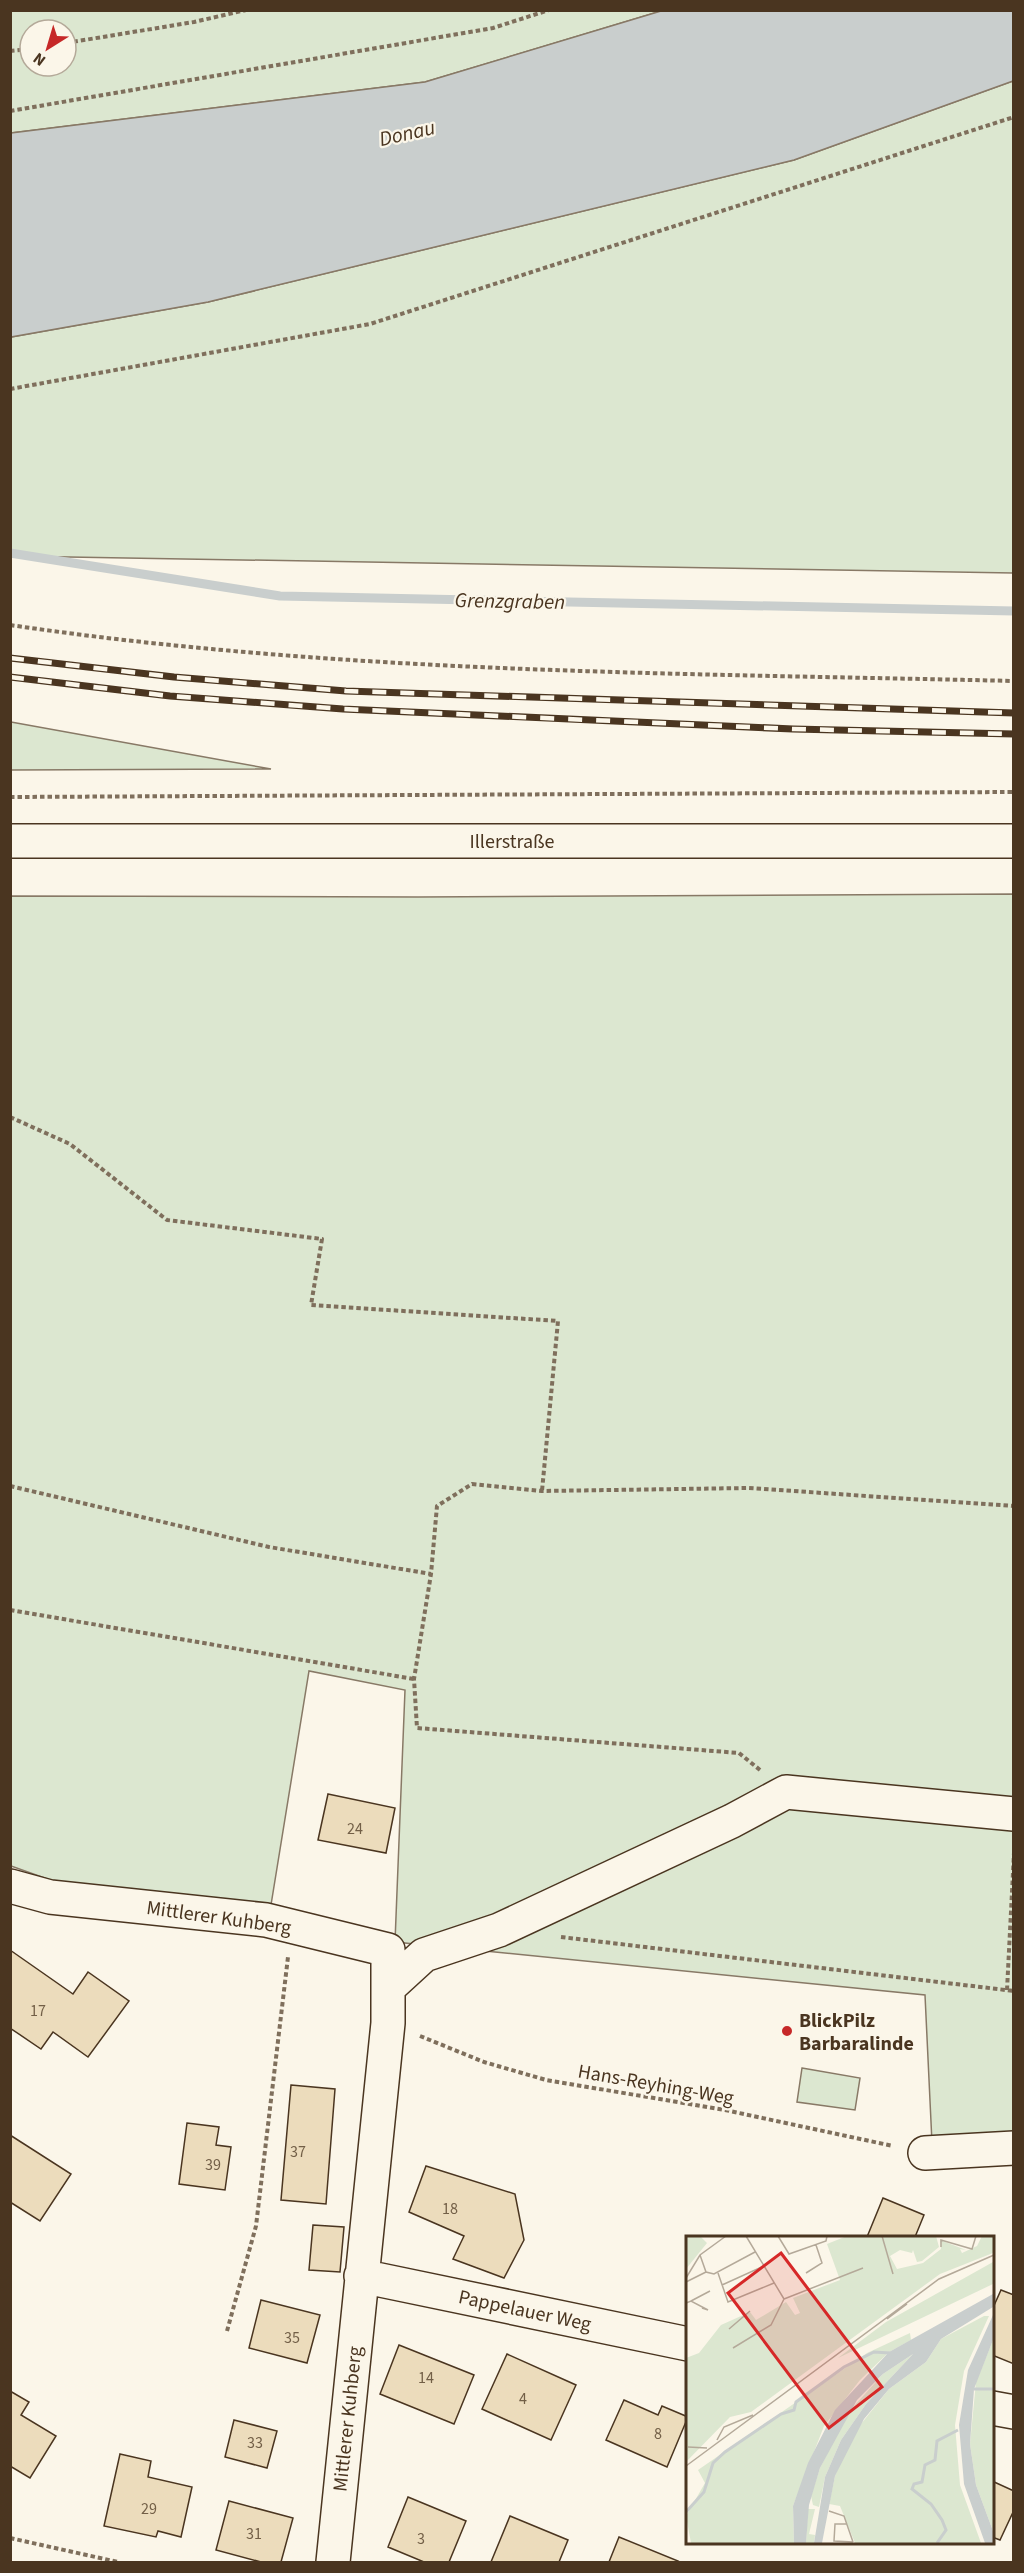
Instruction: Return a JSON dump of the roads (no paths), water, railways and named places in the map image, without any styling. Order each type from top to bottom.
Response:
[{"type":"street","name":"Illerstraße","points":[[10,841],[1014,841]]},
{"type":"street","points":[[388,1989],[424,1955],[499,1930],[732,1821],[786,1792],[1014,1814]]},
{"type":"street","name":"Mittlerer Kuhberg","points":[[10,1886],[50,1897],[266,1920],[388,1950],[388,2023],[333,2562]]},
{"type":"street","points":[[925,2153],[1014,2148]]},
{"type":"street","name":"Pappelauer Weg","points":[[362,2276],[686,2344]]},
{"type":"street","points":[[994,2408],[1014,2412]]},
{"type":"water","name":"Donau","points":[[661,11],[1013,11],[1013,81],[794,160],[208,302],[11,337],[11,133],[425,82]]},
{"type":"waterway","name":"Grenzgraben","points":[[10,553],[280,596],[1014,611]]},
{"type":"railway","points":[[10,658],[174,677],[346,691],[1014,713]]},
{"type":"railway","points":[[10,677],[170,696],[343,709],[793,729],[1014,734]]},
{"type":"place","name":"BlickPilz Barbaralinde","points":[[787,2031]]}]
